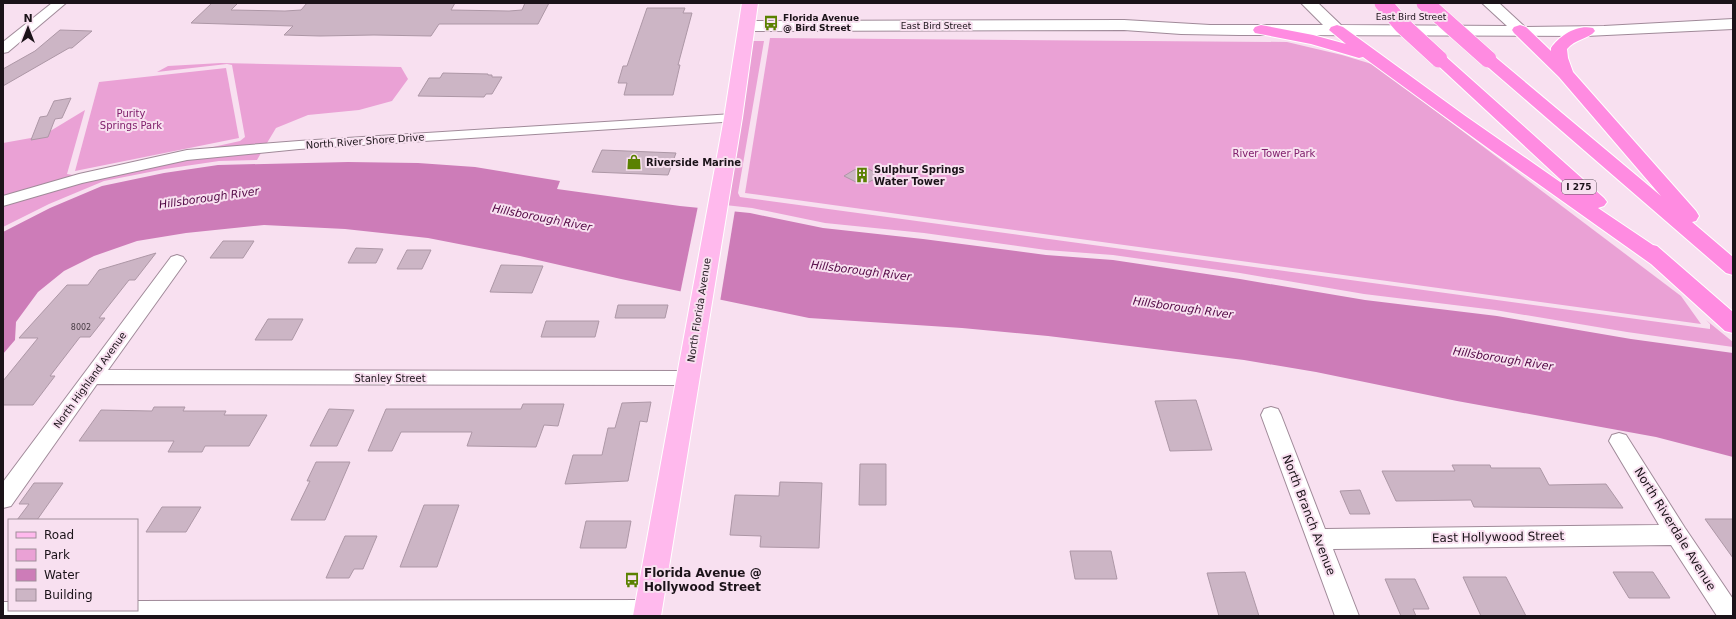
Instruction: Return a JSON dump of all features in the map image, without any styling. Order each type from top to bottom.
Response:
[{"type":"highway","name":"I 275","points":[[1382,3],[1402,25],[1727,320]]},
{"type":"highway","points":[[1425,3],[1488,59],[1733,267]]},
{"type":"highway","points":[[1261,30],[1320,42],[1370,56]]},
{"type":"highway","points":[[1337,30],[1370,56],[1496,146],[1662,261]]},
{"type":"highway","points":[[1520,30],[1565,73],[1733,267]]},
{"type":"highway","points":[[1565,73],[1560,58],[1559,48],[1567,39],[1587,31]]},
{"type":"main road","name":"North Florida Avenue","points":[[648,614],[689,378],[716,206],[733,118],[750,3]]},
{"type":"street","points":[[3,49],[60,3]]},
{"type":"street","points":[[1309,3],[1337,30]]},
{"type":"street","points":[[1490,3],[1520,30]]},
{"type":"street","name":"East Bird Street","points":[[1124,25],[1160,19],[1322,17],[1586,18],[1699,24],[1733,24]]},
{"type":"street","name":"East Bird Street","points":[[747,26],[1124,25],[1164,29],[1587,31],[1699,24]]},
{"type":"street","name":"North River Shore Drive","points":[[3,201],[79,180],[187,155],[299,145],[733,118]]},
{"type":"street","name":"North Highland Avenue","points":[[3,499],[177,261]]},
{"type":"street","name":"Stanley Street","points":[[92,377],[689,378]]},
{"type":"street","name":"North Branch Avenue","points":[[1270,415],[1347,616]]},
{"type":"street","name":"North Riverdale Avenue","points":[[1619,441],[1677,535],[1731,616]]},
{"type":"street","name":"East Hollywood Street","points":[[1318,539],[1677,535]]},
{"type":"street","points":[[3,612],[648,614]]},
{"type":"green space","name":"River Tower Park","points":[[770,38],[1287,42],[1342,55],[1375,65],[1681,296],[1701,324],[745,193]]},
{"type":"green space","points":[[752,41],[764,41],[738,193],[740,197],[1710,329],[1710,324],[1706,320],[1733,342],[1733,347],[1627,332],[1495,310],[1364,294],[1240,273],[1113,255],[1046,250],[924,233],[825,223],[752,208],[725,205]]},
{"type":"green space","points":[[221,63],[401,67],[408,79],[392,101],[359,110],[308,115],[276,128],[267,143],[204,149],[240,141],[245,137],[232,65],[227,64],[157,72],[168,66]]},
{"type":"green space","name":"Purity Springs Park","points":[[226,68],[239,138],[75,171],[99,82]]},
{"type":"green space","points":[[85,110],[67,174],[73,175],[122,165],[3,197],[3,143],[42,136]]},
{"type":"green space","points":[[261,153],[257,160],[219,161],[165,169],[104,181],[49,204],[3,227],[3,206],[78,184],[184,160]]},
{"type":"water","name":"Hillsborough River","points":[[348,162],[418,163],[475,167],[560,181],[557,189],[680,206],[750,213],[823,228],[1046,255],[1113,260],[1365,300],[1497,316],[1631,339],[1733,353],[1733,457],[1656,437],[1457,401],[1316,372],[1244,360],[1048,336],[962,328],[809,318],[621,279],[520,256],[428,238],[345,229],[264,225],[186,233],[137,241],[94,256],[64,271],[38,292],[16,322],[15,340],[3,354],[3,232],[50,208],[102,186],[164,173],[218,165]]},
{"type":"pier","points":[[698,206],[735,210],[720,302],[680,294]]},
{"type":"building","points":[[212,3],[238,3],[231,10],[285,11],[301,10],[307,3],[455,3],[451,10],[509,11],[522,10],[525,3],[549,3],[538,24],[439,24],[431,36],[320,36],[284,35],[293,26],[191,23]]},
{"type":"building","points":[[647,8],[685,8],[683,13],[692,13],[678,65],[680,65],[673,95],[624,95],[627,83],[618,83],[623,66],[627,66]]},
{"type":"building","points":[[60,30],[92,31],[72,48],[69,48],[3,86],[3,69],[35,51]]},
{"type":"building","points":[[443,73],[488,74],[492,75],[492,77],[502,77],[492,94],[486,94],[484,97],[418,96],[429,78],[440,78]]},
{"type":"building","points":[[71,98],[62,118],[55,119],[48,137],[31,140],[40,117],[47,116],[54,101]]},
{"type":"building","name":"Riverside Marine","points":[[602,150],[676,153],[668,175],[592,172]]},
{"type":"building","name":"Sulphur Springs Water Tower","points":[[862,168],[869,169],[880,176],[862,184],[844,176],[854,170]]},
{"type":"building","points":[[223,241],[254,241],[243,258],[210,258]]},
{"type":"building","points":[[356,248],[383,249],[376,263],[348,263]]},
{"type":"building","points":[[407,250],[431,250],[422,269],[397,269]]},
{"type":"building","points":[[156,253],[135,280],[129,280],[99,318],[105,318],[90,337],[80,337],[50,376],[55,376],[33,405],[3,405],[3,381],[38,338],[19,338],[67,285],[88,285],[99,270]]},
{"type":"building","points":[[501,265],[543,266],[532,293],[490,292]]},
{"type":"building","points":[[618,305],[668,305],[665,318],[615,318]]},
{"type":"building","points":[[268,319],[303,319],[292,340],[255,340]]},
{"type":"building","points":[[546,321],[599,321],[595,337],[541,337]]},
{"type":"building","points":[[1196,400],[1212,450],[1170,451],[1155,401]]},
{"type":"building","points":[[651,402],[647,422],[640,421],[628,481],[565,484],[573,455],[602,455],[608,428],[615,428],[622,403]]},
{"type":"building","points":[[523,404],[564,404],[558,426],[544,425],[536,447],[467,446],[472,432],[401,432],[392,451],[368,451],[386,409],[521,409]]},
{"type":"building","points":[[154,407],[185,407],[183,411],[226,411],[224,415],[267,415],[249,446],[205,446],[202,452],[168,452],[174,441],[79,441],[101,410],[152,411]]},
{"type":"building","points":[[329,409],[354,410],[337,446],[310,446]]},
{"type":"building","points":[[316,462],[350,462],[325,520],[291,520],[310,481],[307,481]]},
{"type":"building","points":[[860,464],[886,464],[886,505],[859,505]]},
{"type":"building","points":[[1452,465],[1490,465],[1491,468],[1540,468],[1549,485],[1606,484],[1623,508],[1474,507],[1471,500],[1396,501],[1382,471],[1455,471]]},
{"type":"building","points":[[780,482],[822,483],[819,548],[760,547],[761,536],[730,535],[735,495],[779,496]]},
{"type":"building","points":[[34,483],[63,483],[38,519],[18,519],[29,504],[19,504]]},
{"type":"building","points":[[1360,490],[1370,514],[1350,514],[1340,491]]},
{"type":"building","points":[[424,505],[459,505],[437,567],[400,567]]},
{"type":"building","points":[[162,507],[201,507],[186,532],[146,532]]},
{"type":"building","points":[[1705,519],[1733,519],[1733,558]]},
{"type":"building","points":[[586,521],[631,521],[626,548],[580,548]]},
{"type":"building","points":[[345,536],[377,536],[363,569],[354,569],[349,578],[326,578]]},
{"type":"building","points":[[1070,551],[1111,551],[1117,579],[1075,579]]},
{"type":"building","points":[[1245,572],[1259,616],[1219,616],[1207,573]]},
{"type":"building","points":[[1613,572],[1653,572],[1670,598],[1629,598]]},
{"type":"building","points":[[1463,577],[1506,577],[1526,616],[1481,616]]},
{"type":"building","points":[[1385,579],[1415,579],[1429,609],[1413,609],[1416,616],[1401,616]]},
{"type":"place","name":"Florida Avenue @ Bird Street","points":[[771,23]]},
{"type":"place","name":"Riverside Marine","points":[[634,162]]},
{"type":"place","name":"Sulphur Springs Water Tower","points":[[862,175]]},
{"type":"place","name":"Florida Avenue @ Hollywood Street","points":[[632,580]]}]
